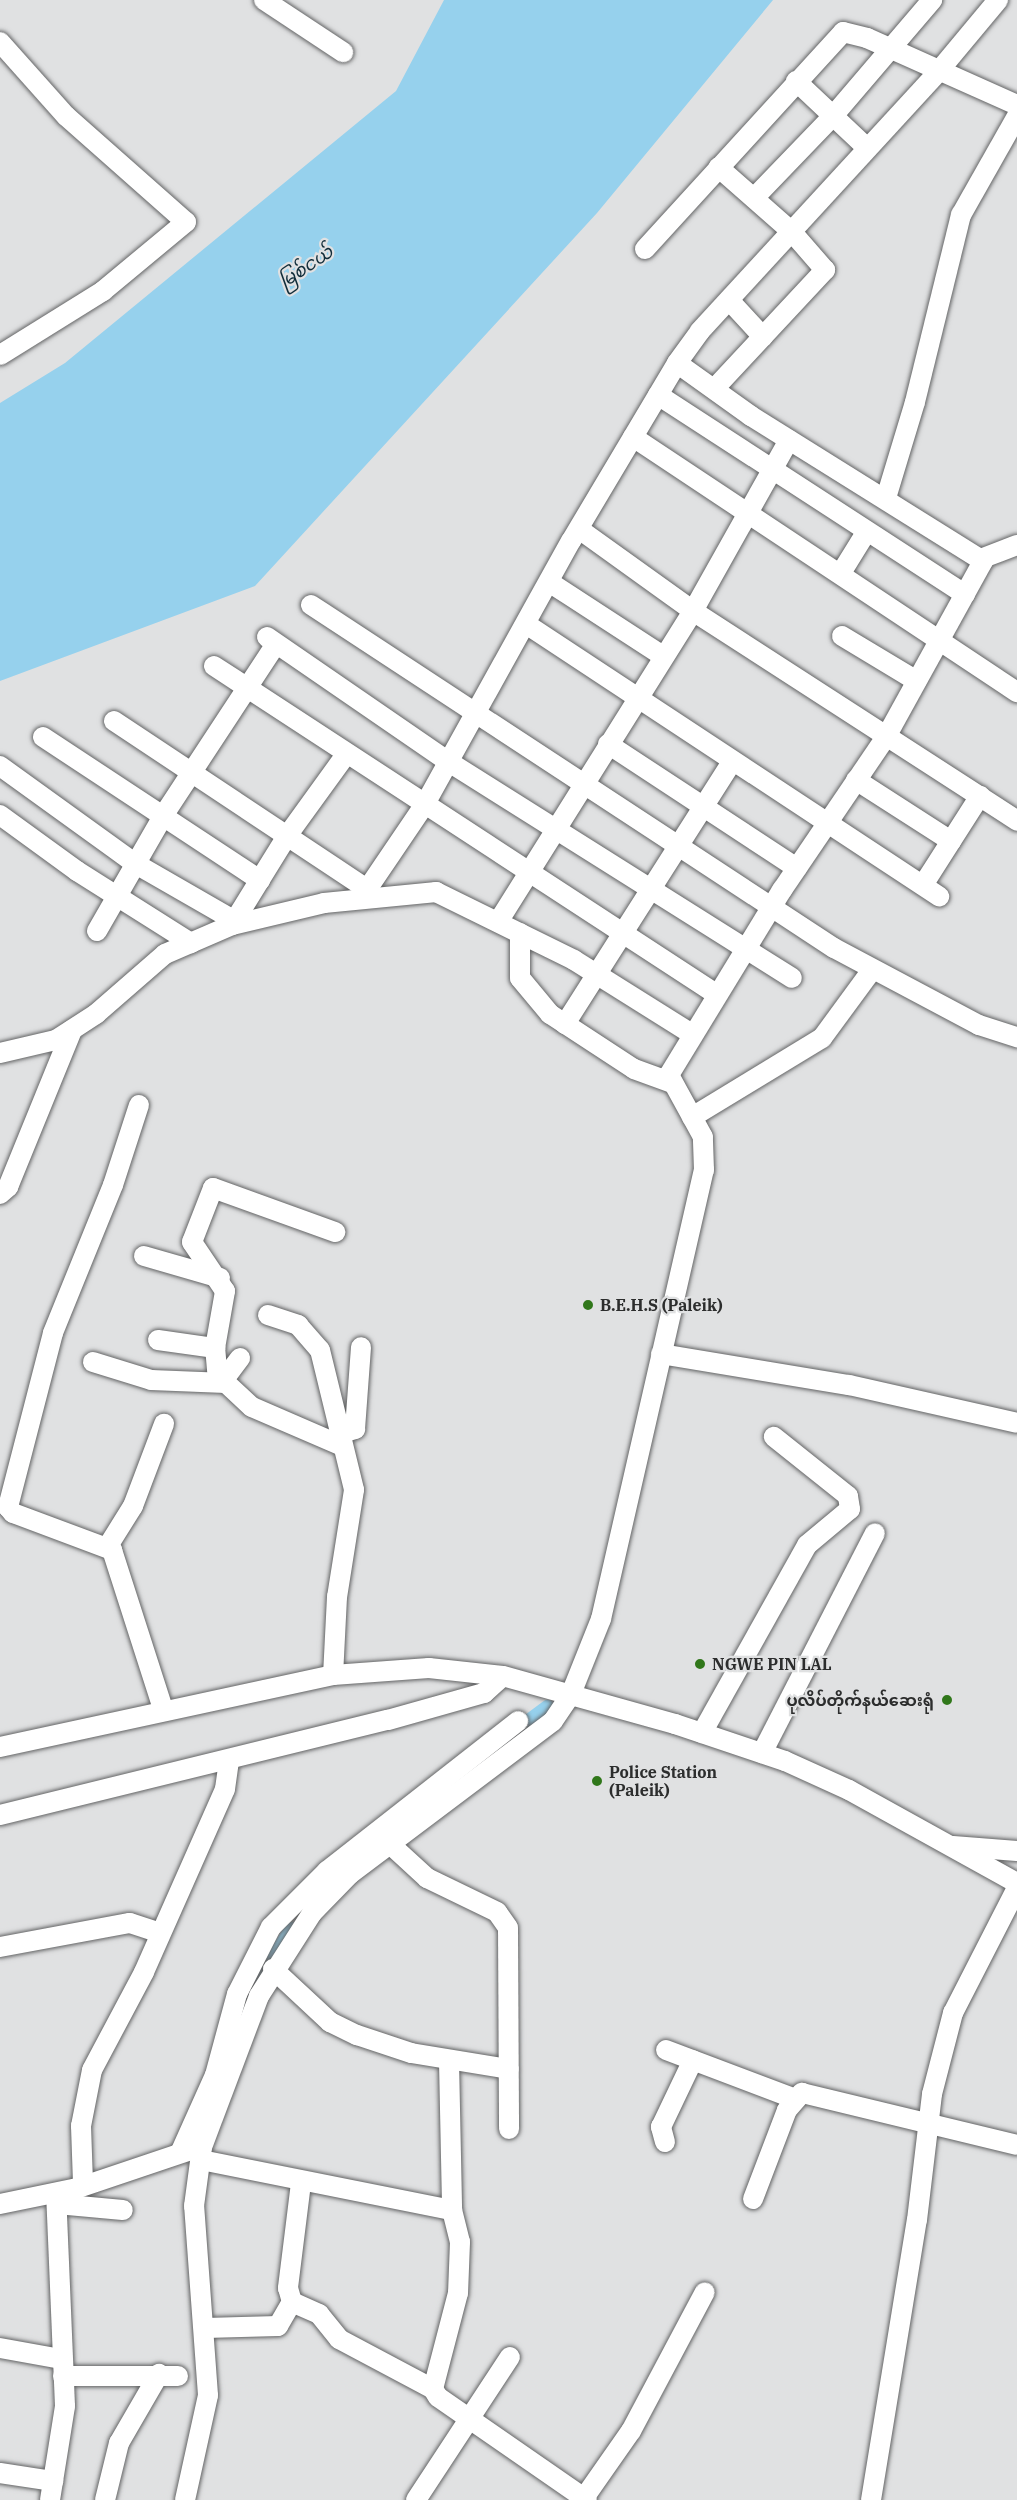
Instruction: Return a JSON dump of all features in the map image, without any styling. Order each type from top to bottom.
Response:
[{"type":"street","points":[[264,0],[343,52]]},
{"type":"street","points":[[754,198],[833,116],[932,0]]},
{"type":"street","points":[[364,893],[425,804],[579,529],[677,363],[729,300],[938,72],[995,1]]},
{"type":"street","points":[[645,249],[796,81],[846,31],[1017,105]]},
{"type":"street","points":[[0,42],[66,116],[186,222],[103,291],[0,355]]},
{"type":"street","points":[[796,81],[867,148]]},
{"type":"street","points":[[886,498],[915,402],[961,215],[1017,116]]},
{"type":"street","points":[[714,389],[825,270],[792,232],[718,166]]},
{"type":"street","points":[[729,300],[763,337]]},
{"type":"street","points":[[677,363],[789,440],[982,558]]},
{"type":"street","points":[[658,395],[965,594]]},
{"type":"street","points":[[633,437],[1017,692]]},
{"type":"street","points":[[498,922],[693,611],[789,440]]},
{"type":"street","points":[[579,529],[693,611],[1017,821]]},
{"type":"street","points":[[841,573],[867,531]]},
{"type":"street","points":[[670,1082],[692,1034],[716,994],[797,868],[886,737],[965,594],[982,558],[1017,545]]},
{"type":"street","points":[[549,582],[663,656]]},
{"type":"street","points":[[311,605],[677,848],[872,970],[979,1025],[1017,1037]]},
{"type":"street","points":[[526,624],[636,699],[931,891],[951,841],[980,796]]},
{"type":"street","points":[[842,636],[917,681]]},
{"type":"street","points":[[97,931],[163,816],[247,688],[272,641],[449,762],[744,950],[792,978]]},
{"type":"street","points":[[214,666],[716,994]]},
{"type":"street","points":[[114,721],[287,836],[364,893]]},
{"type":"street","points":[[43,737],[260,880]]},
{"type":"street","points":[[608,744],[705,805],[797,868]]},
{"type":"street","points":[[233,923],[287,836],[347,753]]},
{"type":"street","points":[[565,1024],[732,762]]},
{"type":"street","points":[[0,766],[136,864],[233,923]]},
{"type":"street","points":[[856,780],[951,841]]},
{"type":"street","points":[[0,815],[117,896],[191,943]]},
{"type":"street","points":[[0,1053],[41,1046],[72,1030],[165,954],[233,923],[364,893],[436,892],[520,933],[596,974],[692,1034]]},
{"type":"street","points":[[185,2500],[208,2394],[192,2153],[215,2075],[246,2004],[312,1913],[350,1874],[553,1721],[571,1694],[601,1619],[706,1162],[703,1137],[670,1082],[634,1069],[550,1014],[520,978],[520,933]]},
{"type":"street","points":[[692,1117],[822,1038],[872,970]]},
{"type":"street","points":[[0,1194],[8,1187],[72,1030]]},
{"type":"street","points":[[108,1546],[13,1513],[8,1507],[52,1333],[112,1185],[139,1105]]},
{"type":"street","points":[[220,1382],[215,1348],[224,1300],[211,1272],[192,1242],[215,1187],[335,1232]]},
{"type":"street","points":[[144,1256],[211,1272]]},
{"type":"street","points":[[268,1315],[298,1325],[320,1350],[345,1436],[352,1483],[333,1675]]},
{"type":"street","points":[[158,1340],[215,1348]]},
{"type":"street","points":[[345,1436],[361,1347]]},
{"type":"street","points":[[661,1354],[849,1385],[1017,1423]]},
{"type":"street","points":[[220,1382],[240,1358]]},
{"type":"street","points":[[93,1362],[151,1380],[220,1382],[252,1407],[345,1436]]},
{"type":"street","points":[[108,1546],[133,1506],[164,1424]]},
{"type":"street","points":[[702,1733],[807,1545],[850,1509],[848,1496],[774,1437]]},
{"type":"street","points":[[762,1753],[875,1533]]},
{"type":"street","points":[[108,1546],[163,1709]]},
{"type":"street","points":[[0,1747],[163,1709],[333,1675],[429,1668],[503,1677],[571,1694],[762,1753],[849,1790],[1017,1885],[953,2013],[925,2125],[917,2220],[871,2500]]},
{"type":"street","points":[[0,1815],[229,1761],[484,1693],[503,1677]]},
{"type":"street","points":[[192,2153],[246,2004],[271,1927],[293,1902],[518,1721]]},
{"type":"street","points":[[83,2183],[81,2126],[92,2070],[160,1933],[225,1788],[229,1761]]},
{"type":"street","points":[[391,1845],[427,1878],[503,1918],[510,1970],[509,2129]]},
{"type":"street","points":[[950,1846],[1017,1851]]},
{"type":"street","points":[[0,1947],[130,1923],[160,1933]]},
{"type":"street","points":[[273,1969],[330,2022],[383,2045],[449,2061],[508,2069]]},
{"type":"street","points":[[666,2050],[793,2098]]},
{"type":"street","points":[[665,2142],[661,2127],[693,2060]]},
{"type":"street","points":[[433,2389],[457,2303],[460,2242],[452,2210],[449,2061]]},
{"type":"street","points":[[753,2199],[793,2098],[802,2093],[822,2095],[925,2125],[1017,2145]]},
{"type":"street","points":[[56,2199],[83,2183],[192,2153],[302,2182],[452,2210]]},
{"type":"street","points":[[205,2328],[278,2326],[292,2302],[288,2288],[302,2182]]},
{"type":"street","points":[[0,2473],[51,2491],[65,2406],[56,2199]]},
{"type":"street","points":[[0,2204],[56,2199],[123,2210]]},
{"type":"street","points":[[292,2302],[319,2314],[339,2338],[433,2389],[438,2397],[586,2499],[649,2402],[705,2292]]},
{"type":"street","points":[[0,2348],[62,2367],[178,2376]]},
{"type":"street","points":[[416,2500],[473,2420],[510,2357]]},
{"type":"street","points":[[105,2500],[119,2443],[159,2374]]},
{"type":"water","name":"မြစ်ငယ်","points":[[444,0],[773,0],[597,213],[255,586],[0,681],[0,403],[65,363],[396,91]]},
{"type":"waterway","points":[[512,1733],[547,1707]]},
{"type":"waterway","points":[[261,1977],[291,1929]]},
{"type":"place","name":"B.E.H.S (Paleik)","points":[[588,1305]]},
{"type":"place","name":"NGWE PIN LAL","points":[[700,1664]]},
{"type":"place","name":"ပုလိပ်တိုက်နယ်ဆေးရုံ","points":[[947,1700]]},
{"type":"place","name":"Police Station (Paleik)","points":[[597,1781]]}]
